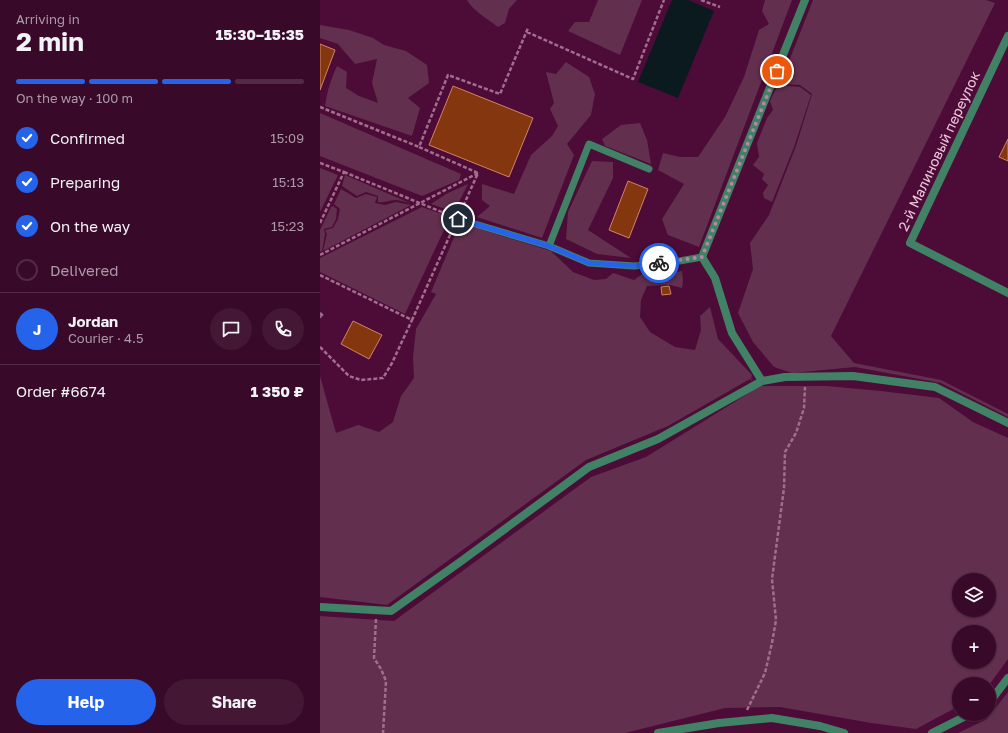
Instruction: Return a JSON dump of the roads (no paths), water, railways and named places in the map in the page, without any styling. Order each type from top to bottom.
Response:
[{"type":"street","points":[[762,381],[732,333],[715,278],[702,257],[806,0]]},
{"type":"street","name":"2-й Малиновый переулок","points":[[1008,36],[910,243],[1008,293]]},
{"type":"street","points":[[320,607],[391,611],[589,467],[658,439],[762,381],[785,377],[853,376],[935,387],[1008,423]]},
{"type":"street","points":[[996,694],[1008,678]]},
{"type":"street","points":[[658,733],[719,723],[772,718],[820,726],[844,733]]},
{"type":"street","points":[[932,733],[956,721]]},
{"type":"lane","points":[[549,246],[589,144],[649,169]]},
{"type":"lane","points":[[458,219],[549,246],[589,263],[634,266],[668,263],[702,257]]}]
